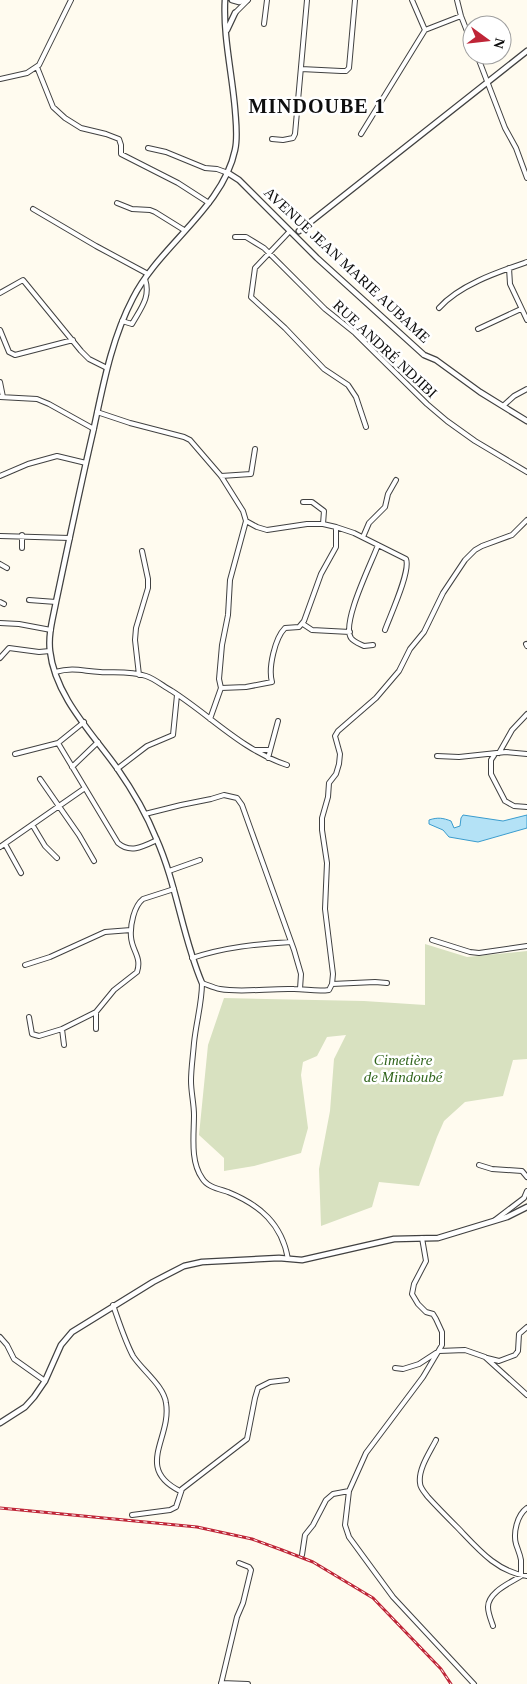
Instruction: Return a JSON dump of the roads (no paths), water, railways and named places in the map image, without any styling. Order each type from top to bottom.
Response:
[{"type":"street","points":[[0,79],[18,76],[37,67],[46,54],[71,0]]},
{"type":"street","points":[[225,0],[226,34],[237,129],[236,149],[228,173],[209,203],[146,276],[133,296],[122,321],[107,368],[97,412],[50,630],[50,651],[55,672],[64,694],[117,769],[145,814],[157,840],[169,871],[192,958],[202,983],[191,1082],[194,1114],[193,1148],[201,1178],[208,1184],[246,1200],[269,1217],[278,1232],[288,1259]]},
{"type":"street","points":[[232,0],[239,2],[247,0]]},
{"type":"street","points":[[226,34],[228,25],[247,0]]},
{"type":"street","points":[[264,24],[267,0]]},
{"type":"street","points":[[272,139],[293,138],[307,0]]},
{"type":"street","points":[[301,68],[341,71],[346,71],[349,68],[355,0]]},
{"type":"street","points":[[412,0],[425,30]]},
{"type":"street","points":[[361,134],[425,30],[461,16],[457,0]]},
{"type":"street","points":[[225,12],[229,14],[236,13]]},
{"type":"street","points":[[366,427],[356,397],[348,385],[324,369],[285,328],[251,297],[254,271],[267,254],[290,231],[299,231],[527,51]]},
{"type":"street","points":[[480,65],[505,128],[516,148],[526,174]]},
{"type":"street","points":[[37,67],[53,107],[64,118],[80,128],[114,137],[120,142],[121,154],[178,183],[209,203]]},
{"type":"street","points":[[148,148],[166,152],[205,168],[217,169],[228,173]]},
{"type":"street","name":"AVENUE JEAN MARIE AUBAME","points":[[228,173],[239,180],[298,240],[424,355],[436,360],[450,372],[527,421]]},
{"type":"street","points":[[117,203],[132,209],[155,212],[184,230]]},
{"type":"street","points":[[33,209],[146,276]]},
{"type":"street","points":[[298,240],[299,231]]},
{"type":"street","name":"RUE ANDRÉ NDJIBI","points":[[235,237],[243,236],[251,239],[264,248],[267,254],[325,309],[355,333],[427,404],[447,421],[475,441],[527,472]]},
{"type":"street","points":[[439,308],[452,294],[509,268],[527,262]]},
{"type":"street","points":[[509,268],[510,284],[527,320]]},
{"type":"street","points":[[122,321],[132,324],[139,312],[148,292],[146,276]]},
{"type":"street","points":[[0,293],[23,280],[89,359],[107,368]]},
{"type":"street","points":[[478,328],[521,309]]},
{"type":"street","points":[[0,330],[9,352],[15,355],[73,340]]},
{"type":"street","points":[[0,382],[2,397],[37,399],[94,429]]},
{"type":"street","points":[[503,406],[514,396],[527,389]]},
{"type":"street","points":[[97,412],[130,423],[184,436],[190,440],[221,476],[244,511],[246,521],[230,580],[228,615],[220,662],[219,679],[221,688],[210,720]]},
{"type":"street","points":[[221,476],[251,474],[255,449]]},
{"type":"street","points":[[0,476],[28,464],[57,456],[86,463]]},
{"type":"street","points":[[363,537],[369,523],[385,507],[388,494],[396,480]]},
{"type":"street","points":[[303,502],[312,502],[324,511],[324,524]]},
{"type":"street","points":[[202,983],[230,990],[329,990],[333,974],[328,947],[325,909],[327,864],[322,818],[328,797],[329,783],[336,774],[339,764],[340,754],[335,736],[338,731],[376,698],[399,671],[410,649],[424,632],[443,593],[465,560],[482,546],[512,534],[527,520]]},
{"type":"street","points":[[246,521],[267,530],[289,526],[324,524],[363,537],[406,559],[408,563],[400,593],[385,630]]},
{"type":"street","points":[[221,688],[272,682],[270,668],[282,630],[299,627],[302,624],[321,574],[336,547],[336,527]]},
{"type":"street","points":[[0,536],[22,535],[70,538]]},
{"type":"street","points":[[22,535],[22,548]]},
{"type":"street","points":[[373,645],[364,646],[353,640],[350,632],[354,606],[378,545]]},
{"type":"street","points":[[139,675],[136,634],[148,588],[142,551]]},
{"type":"street","points":[[0,564],[7,568]]},
{"type":"street","points":[[29,600],[56,602]]},
{"type":"street","points":[[0,623],[19,624],[50,630]]},
{"type":"street","points":[[302,624],[312,630],[350,632]]},
{"type":"street","points":[[0,658],[9,648],[39,652],[50,651]]},
{"type":"street","points":[[55,672],[74,668],[139,675],[150,678],[194,705],[210,720],[254,750],[287,765]]},
{"type":"street","points":[[117,769],[147,746],[173,735],[177,694]]},
{"type":"street","points":[[527,714],[512,730],[491,760],[491,774],[505,801],[514,806],[527,806]]},
{"type":"street","points":[[15,754],[58,743],[67,738],[84,722]]},
{"type":"street","points":[[268,758],[278,722]]},
{"type":"street","points":[[72,767],[98,742]]},
{"type":"street","points":[[58,743],[106,825],[123,848],[135,849],[157,840]]},
{"type":"street","points":[[254,750],[270,750]]},
{"type":"street","points":[[437,756],[459,758],[506,752],[527,754]]},
{"type":"street","points":[[40,779],[60,806],[94,861]]},
{"type":"street","points":[[0,847],[33,826],[85,788]]},
{"type":"street","points":[[145,814],[224,795],[237,798],[242,805],[291,942],[301,974],[300,989]]},
{"type":"street","points":[[33,826],[46,846],[57,858]]},
{"type":"street","points":[[5,844],[21,873]]},
{"type":"street","points":[[169,871],[200,860]]},
{"type":"street","points":[[29,1017],[32,1034],[36,1036],[62,1029],[96,1012],[114,990],[137,972],[139,959],[131,938],[131,930],[133,917],[139,902],[174,889]]},
{"type":"street","points":[[25,965],[50,957],[105,932],[131,930]]},
{"type":"street","points":[[432,940],[470,952],[480,953],[527,946]]},
{"type":"street","points":[[192,958],[218,950],[291,942]]},
{"type":"street","points":[[332,984],[387,983]]},
{"type":"street","points":[[96,1012],[96,1030]]},
{"type":"street","points":[[62,1029],[64,1044]]},
{"type":"street","points":[[479,1165],[492,1169],[522,1171],[527,1177]]},
{"type":"street","points":[[493,1222],[524,1198],[527,1191]]},
{"type":"street","points":[[0,1423],[25,1407],[34,1397],[72,1332],[153,1282],[192,1263],[279,1258],[302,1260],[394,1239],[438,1238],[493,1222],[513,1215],[527,1207]]},
{"type":"street","points":[[422,1238],[426,1261],[414,1284],[412,1294],[418,1304],[426,1312],[432,1314],[441,1327],[443,1341],[423,1377],[366,1453],[349,1491],[345,1525],[349,1537],[393,1597],[474,1684]]},
{"type":"street","points":[[113,1306],[134,1357],[165,1396],[167,1415],[158,1449],[158,1466],[160,1477],[168,1485],[180,1491]]},
{"type":"street","points":[[395,1368],[402,1369],[419,1364],[439,1351],[466,1350],[499,1361],[518,1351],[519,1334],[527,1327]]},
{"type":"street","points":[[0,1337],[14,1360],[45,1381]]},
{"type":"street","points":[[485,1357],[527,1395]]},
{"type":"street","points":[[132,1515],[170,1510],[176,1507],[180,1491],[247,1439],[258,1388],[270,1382],[287,1380]]},
{"type":"street","points":[[436,1440],[423,1469],[419,1482],[420,1487],[482,1554],[507,1571],[527,1576]]},
{"type":"street","points":[[302,1555],[306,1535],[323,1504],[333,1494],[349,1491]]},
{"type":"street","points":[[521,1576],[520,1558],[516,1545],[516,1530],[519,1519],[527,1508]]},
{"type":"street","points":[[239,1563],[249,1567],[251,1570],[243,1603],[237,1616],[221,1683],[248,1684]]},
{"type":"street","points":[[493,1626],[488,1612],[489,1601],[497,1591],[521,1576]]},
{"type":"water","points":[[463,815],[503,821],[527,815],[527,828],[478,842],[449,837],[443,830],[429,824],[429,820],[435,818],[443,819],[451,821],[454,828],[460,826]]},
{"type":"railway","points":[[0,1508],[197,1527],[252,1539],[313,1562],[373,1598],[441,1669],[451,1684]]},
{"type":"district","name":"MINDOUBE 1","points":[[317,106]]},
{"type":"park label","name":"Cimetière de Mindoubé","points":[[403,1068]]}]
